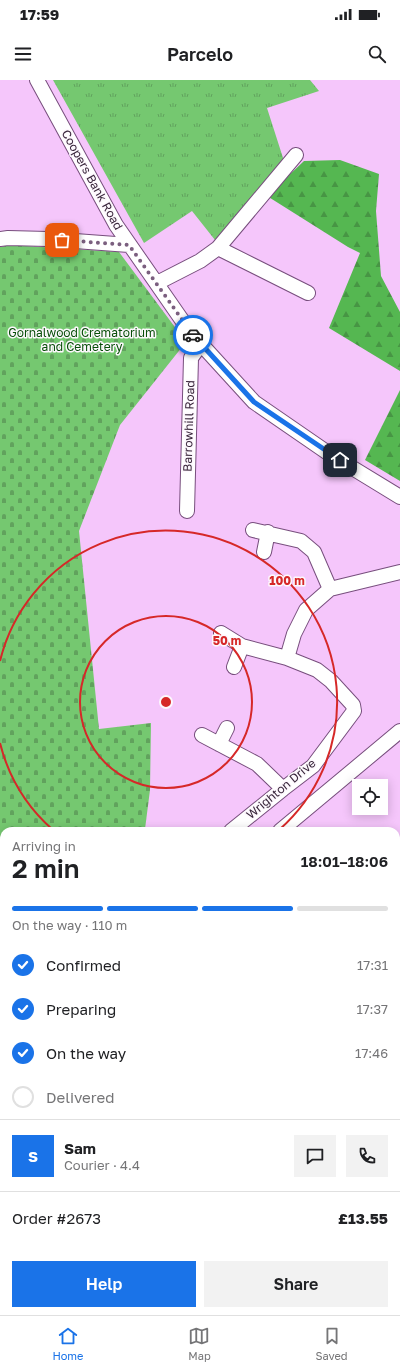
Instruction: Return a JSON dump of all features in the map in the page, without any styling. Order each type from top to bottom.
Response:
[{"type":"street","name":"Coopers Bank Road","points":[[37,80],[116,225],[184,323],[201,344],[254,402],[328,453],[400,498]]},
{"type":"street","points":[[157,283],[200,261],[218,248],[296,155]]},
{"type":"street","points":[[0,239],[48,239],[129,245]]},
{"type":"street","points":[[218,248],[308,293]]},
{"type":"street","name":"Barrowhill Road","points":[[187,511],[191,358],[201,344]]},
{"type":"street","points":[[253,530],[268,532],[301,541],[305,544],[314,552],[330,589]]},
{"type":"street","points":[[264,552],[268,532]]},
{"type":"street","points":[[221,633],[242,646],[287,658],[294,634],[306,610],[330,589],[400,572]]},
{"type":"street","points":[[234,668],[242,646]]},
{"type":"street","name":"Wrighton Drive","points":[[236,827],[313,766],[354,711],[353,705],[331,680],[317,670],[287,658]]},
{"type":"street","points":[[219,744],[227,728]]},
{"type":"street","points":[[285,827],[400,731]]},
{"type":"street","points":[[202,735],[257,764],[283,789]]},
{"type":"green space","points":[[53,80],[310,80],[319,91],[267,108],[284,161],[215,240],[192,211],[144,243]]},
{"type":"green space","points":[[340,160],[379,174],[376,211],[381,276],[400,312],[400,371],[329,328],[360,253],[267,196],[304,161]]},
{"type":"green space","name":"Gornalwood Crematorium and Cemetery","points":[[11,245],[119,252],[186,342],[120,425],[79,531],[99,729],[151,723],[150,790],[145,827],[0,827],[0,247]]},
{"type":"green space","points":[[400,390],[400,481],[365,460]]},
{"type":"way so far","points":[[62,240],[129,245],[193,335]]},
{"type":"route","points":[[193,335],[254,402],[340,460]]}]
